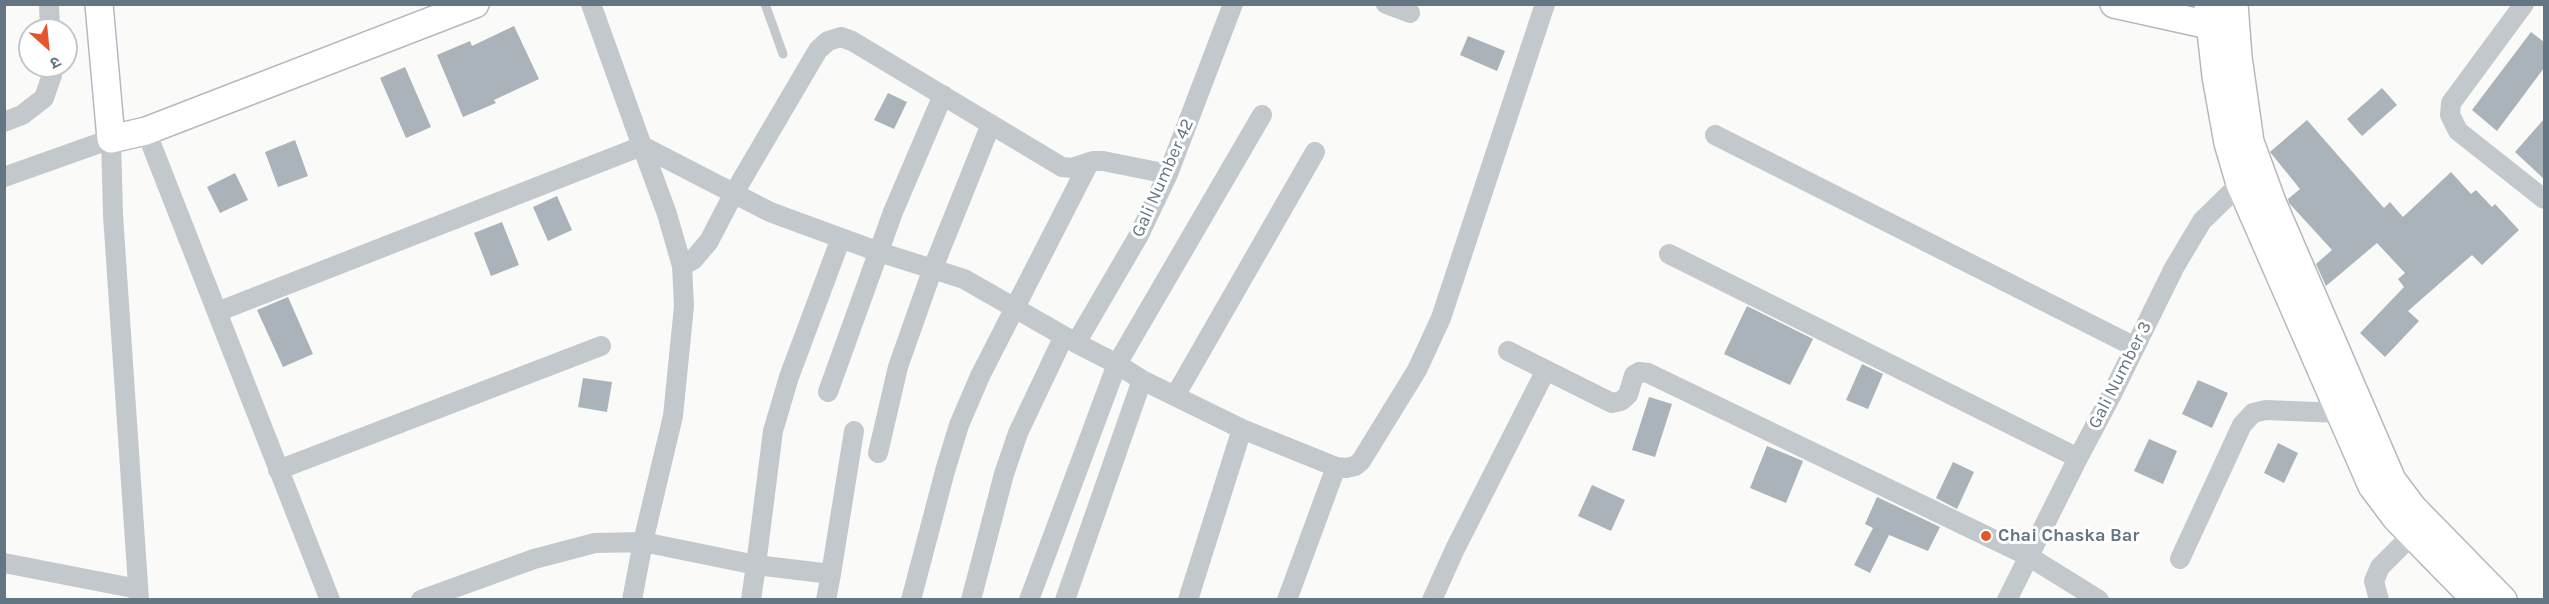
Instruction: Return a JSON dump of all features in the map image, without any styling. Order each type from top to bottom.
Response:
[{"type":"street","points":[[4,563],[139,594],[113,215],[111,139],[99,4]]},
{"type":"street","points":[[4,177],[111,139],[146,131],[475,4]]},
{"type":"street","points":[[591,4],[666,214],[682,266],[683,317],[673,416],[643,542],[632,600]]},
{"type":"street","name":"Gali Number 42","points":[[971,600],[1004,474],[1018,433],[1070,339],[1138,235],[1168,174],[1233,4]]},
{"type":"street","points":[[1386,4],[1410,13]]},
{"type":"street","points":[[217,312],[642,146],[770,212],[879,252],[964,279],[1142,380],[1242,429],[1336,467],[1355,466],[1362,461],[1417,370],[1441,318],[1545,4]]},
{"type":"street","points":[[2114,4],[2209,14],[2228,143],[2252,180],[2392,480],[2414,508],[2503,600]]},
{"type":"street","points":[[2234,4],[2238,57],[2250,142],[2252,180],[2341,413],[2372,486],[2396,518],[2476,600]]},
{"type":"street","points":[[2524,4],[2451,103],[2450,115],[2458,131],[2544,199]]},
{"type":"street","points":[[682,266],[701,253],[818,50],[828,41],[841,37],[852,41],[1062,167],[1072,168],[1089,162],[1103,161],[1168,174]]},
{"type":"street","points":[[4,122],[22,115],[44,98],[51,78]]},
{"type":"street","points":[[828,392],[909,171],[943,95]]},
{"type":"street","points":[[1029,600],[1117,364],[1262,115]]},
{"type":"street","points":[[878,453],[898,367],[933,268],[992,124]]},
{"type":"street","points":[[146,131],[330,600]]},
{"type":"street","points":[[1715,135],[2135,347]]},
{"type":"street","points":[[1175,396],[1316,152]]},
{"type":"street","points":[[910,600],[945,471],[960,425],[980,376],[1089,162]]},
{"type":"street","name":"Gali Number 3","points":[[2007,600],[2174,268],[2202,221],[2252,180]]},
{"type":"street","points":[[751,600],[773,431],[789,377],[841,238]]},
{"type":"street","points":[[1669,254],[2078,458]]},
{"type":"street","points":[[278,470],[601,346]]},
{"type":"street","points":[[1508,351],[1612,403],[1621,401],[1628,395],[1634,375],[1639,372],[1648,373],[2028,556],[2099,600]]},
{"type":"street","points":[[1432,600],[1455,549],[1546,370]]},
{"type":"street","points":[[1065,600],[1142,380]]},
{"type":"street","points":[[2180,559],[2242,425],[2253,413],[2266,410],[2341,413]]},
{"type":"street","points":[[1188,600],[1242,429]]},
{"type":"street","points":[[826,600],[854,431]]},
{"type":"street","points":[[1287,600],[1336,467]]},
{"type":"street","points":[[2379,600],[2374,581],[2380,567],[2412,535]]},
{"type":"street","points":[[421,600],[534,559],[595,543],[643,542],[756,565],[831,574]]},
{"type":"lane","points":[[765,4],[783,54]]},
{"type":"building","points":[[514,26],[539,79],[494,100],[496,103],[463,117],[437,55],[470,41],[472,46]]},
{"type":"building","points":[[2531,32],[2544,42],[2544,68],[2497,131],[2472,110]]},
{"type":"building","points":[[1468,36],[1505,51],[1497,71],[1460,55]]},
{"type":"building","points":[[405,67],[431,127],[406,138],[380,78]]},
{"type":"building","points":[[2382,88],[2397,105],[2362,136],[2347,119]]},
{"type":"building","points":[[888,93],[907,102],[894,129],[874,120]]},
{"type":"building","points":[[2544,119],[2544,179],[2515,152]]},
{"type":"building","points":[[2307,120],[2384,208],[2390,202],[2403,217],[2451,172],[2471,194],[2476,190],[2492,207],[2495,204],[2519,230],[2482,265],[2472,255],[2408,311],[2419,321],[2385,357],[2360,333],[2404,287],[2398,279],[2405,273],[2377,243],[2326,286],[2316,264],[2332,250],[2289,203],[2288,199],[2300,189],[2270,152]]},
{"type":"building","points":[[295,140],[308,176],[278,187],[265,152]]},
{"type":"building","points":[[235,173],[248,200],[220,213],[207,187]]},
{"type":"building","points":[[557,196],[572,230],[548,241],[533,207]]},
{"type":"building","points":[[502,222],[519,265],[491,276],[474,233]]},
{"type":"building","points":[[288,297],[313,354],[283,367],[257,310]]},
{"type":"building","points":[[1747,306],[1813,339],[1790,385],[1724,354]]},
{"type":"building","points":[[1862,364],[1883,374],[1868,409],[1846,400]]},
{"type":"building","points":[[583,378],[612,382],[607,412],[578,407]]},
{"type":"building","points":[[2198,380],[2228,393],[2212,428],[2182,414]]},
{"type":"building","points":[[1649,397],[1672,404],[1655,457],[1632,450]]},
{"type":"building","points":[[2149,439],[2177,451],[2163,484],[2134,471]]},
{"type":"building","points":[[2278,443],[2298,453],[2284,483],[2264,473]]},
{"type":"building","points":[[1767,446],[1803,461],[1786,503],[1750,488]]},
{"type":"building","points":[[1953,462],[1974,472],[1957,509],[1936,498]]},
{"type":"building","points":[[1592,485],[1625,500],[1611,531],[1578,516]]},
{"type":"building","points":[[1877,497],[1940,527],[1928,551],[1889,535],[1870,573],[1854,565],[1873,528],[1865,524]]},
{"type":"place","name":"Chai Chaska Bar","points":[[1986,536]]}]
